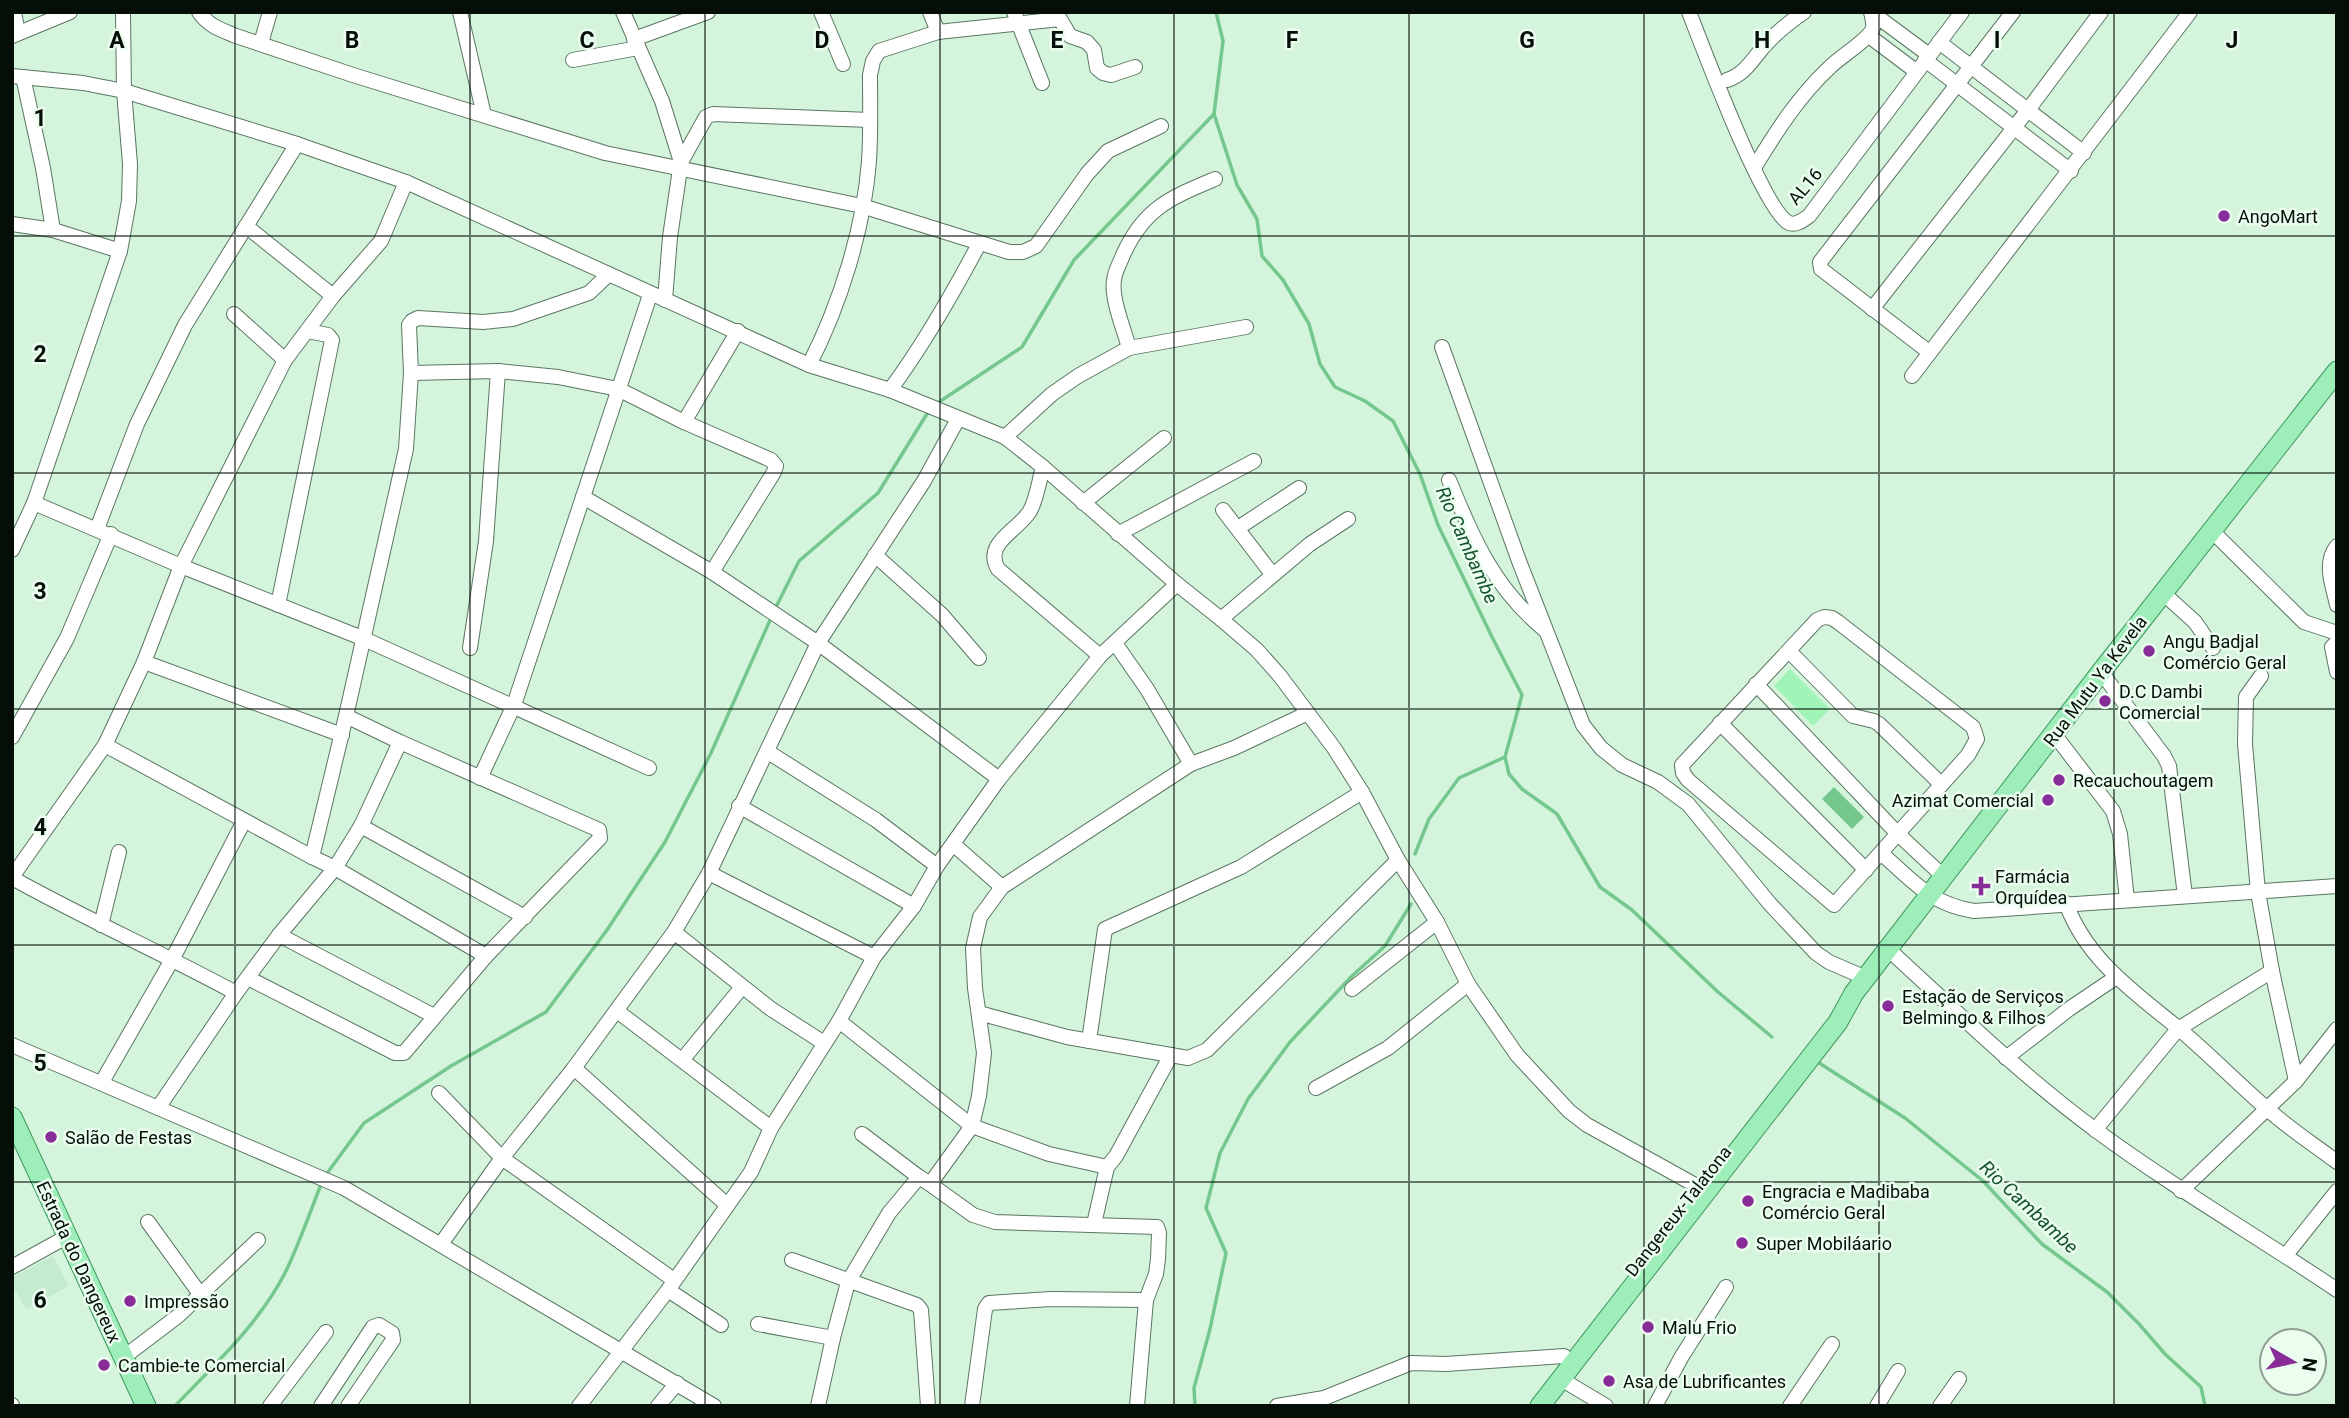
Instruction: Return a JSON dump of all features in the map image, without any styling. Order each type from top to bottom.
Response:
[{"type":"main road","name":"Rua Mutu Ya Kevela","points":[[1834,1018],[2337,371]]},
{"type":"main road","name":"Dangereux-Talatona","points":[[1540,1406],[1834,1018]]},
{"type":"main road","name":"Dangereux-Talatona","points":[[1526,1406],[1697,1186],[1778,1091]]},
{"type":"main road","name":"Estrada do Dangereux","points":[[12,1117],[146,1406]]},
{"type":"street","points":[[14,12],[15,34],[70,12]]},
{"type":"street","points":[[12,551],[34,503],[120,251],[129,201],[130,164],[124,91],[123,12]]},
{"type":"street","points":[[199,12],[203,19],[217,29],[353,75],[605,153],[681,165],[862,206],[1009,252],[1023,253],[1036,246],[1087,174],[1108,151],[1161,126]]},
{"type":"street","points":[[261,43],[270,12]]},
{"type":"street","points":[[460,12],[484,115]]},
{"type":"street","points":[[623,12],[662,101],[681,165]]},
{"type":"street","points":[[573,60],[636,44],[708,12]]},
{"type":"street","points":[[821,12],[843,64]]},
{"type":"street","points":[[930,12],[938,32]]},
{"type":"street","name":"AL16","points":[[1689,12],[1717,87],[1754,168],[1783,218],[1796,224],[1809,216],[1962,12]]},
{"type":"street","points":[[1727,80],[1740,76],[1766,44],[1804,12]]},
{"type":"street","points":[[1754,168],[1783,122],[1818,78],[1836,60],[1869,37],[1873,24],[1871,12]]},
{"type":"street","points":[[1871,12],[1924,62],[2070,171]]},
{"type":"street","points":[[1930,352],[1821,269],[1820,262],[2013,12]]},
{"type":"street","points":[[1872,309],[2101,12]]},
{"type":"street","points":[[1912,376],[2190,12]]},
{"type":"street","points":[[809,365],[827,331],[848,266],[862,206],[869,163],[870,75],[873,61],[880,51],[938,32],[1016,19],[1052,18],[1060,19],[1070,36],[1087,42],[1094,50],[1097,68],[1103,73],[1111,75],[1135,67]]},
{"type":"street","points":[[1016,19],[1042,83]]},
{"type":"street","points":[[1869,37],[1924,62]]},
{"type":"street","points":[[1939,43],[2084,153]]},
{"type":"street","points":[[53,230],[43,168],[18,76],[83,83],[124,91],[297,144],[406,182],[809,365],[890,390],[1005,438],[1222,619],[1257,650],[1280,676],[1362,792],[1398,860],[1437,922],[1468,984],[1517,1055],[1569,1111],[1587,1125],[1697,1186]]},
{"type":"street","points":[[665,300],[670,237],[681,165],[706,117],[713,114],[870,120]]},
{"type":"street","points":[[12,737],[18,717],[67,638],[137,424],[179,337],[297,144]]},
{"type":"street","points":[[1129,348],[1114,294],[1114,279],[1133,233],[1152,211],[1168,199],[1215,179]]},
{"type":"street","points":[[236,993],[173,958],[101,925],[12,878],[105,746],[144,662],[181,566],[285,360],[333,296],[381,241],[406,182]]},
{"type":"street","points":[[12,224],[53,230],[120,251]]},
{"type":"street","points":[[246,226],[333,296]]},
{"type":"street","points":[[890,390],[947,306],[979,244]]},
{"type":"street","points":[[312,857],[406,449],[411,373],[409,326],[418,317],[483,322],[513,319],[589,293],[607,275]]},
{"type":"street","points":[[480,778],[514,705],[650,295]]},
{"type":"street","points":[[234,314],[285,360]]},
{"type":"street","points":[[1005,438],[1052,394],[1078,376],[1129,348],[1246,327]]},
{"type":"street","points":[[278,605],[332,340],[328,335],[307,331]]},
{"type":"street","points":[[684,422],[738,331]]},
{"type":"street","points":[[1442,347],[1518,561],[1584,725],[1601,748],[1622,765],[1674,792],[1688,804],[1770,904],[1807,944],[1860,985]]},
{"type":"street","points":[[411,373],[498,371],[558,377],[618,390],[771,460],[776,466],[712,572]]},
{"type":"street","points":[[470,648],[486,541],[498,371]]},
{"type":"street","points":[[441,1244],[502,1158],[574,1068],[674,932],[709,873],[818,643],[923,481],[958,419]]},
{"type":"street","points":[[1083,503],[1164,438]]},
{"type":"street","points":[[1118,534],[1254,461]]},
{"type":"street","points":[[1043,467],[1028,514],[994,550],[994,562],[998,569],[1100,656]]},
{"type":"street","points":[[1449,480],[1476,546],[1497,578],[1532,619],[1548,632]]},
{"type":"street","points":[[1238,528],[1299,488]]},
{"type":"street","points":[[583,498],[712,572],[818,643],[999,779]]},
{"type":"street","points":[[34,503],[181,566],[362,638],[649,768]]},
{"type":"street","points":[[1223,510],[1272,574]]},
{"type":"street","points":[[1222,619],[1272,574],[1348,519]]},
{"type":"street","points":[[2211,530],[2304,622],[2337,633]]},
{"type":"street","points":[[2337,546],[2330,564],[2337,602]]},
{"type":"street","points":[[875,555],[942,615],[979,658]]},
{"type":"street","points":[[579,1406],[671,1285],[751,1172],[771,1128],[839,1021],[874,957],[914,906],[937,866],[999,779],[1100,656],[1177,584]]},
{"type":"street","points":[[2163,593],[2195,622],[2213,648]]},
{"type":"street","points":[[1824,617],[1832,618],[1973,727],[1977,739],[1974,746],[1835,905],[1683,773],[1682,765],[1789,650],[1818,620],[1824,617]]},
{"type":"street","points":[[2337,642],[2332,647],[2337,672]]},
{"type":"street","points":[[1115,643],[1147,689],[1191,764]]},
{"type":"street","points":[[1789,650],[1853,716],[1874,720],[1941,784]]},
{"type":"street","points":[[144,662],[342,735]]},
{"type":"street","points":[[2101,672],[2169,765],[2185,896]]},
{"type":"street","points":[[2261,676],[2246,697],[2244,719],[2258,892],[2296,1081]]},
{"type":"street","points":[[1756,684],[1897,833],[1944,877]]},
{"type":"street","points":[[818,1406],[848,1282],[889,1213],[924,1181],[972,1126],[984,1053],[973,948],[980,917],[1002,887],[1191,764],[1234,748],[1308,713]]},
{"type":"street","points":[[248,978],[400,1054],[404,1053],[486,956],[600,838],[598,830],[346,716]]},
{"type":"street","points":[[1720,723],[1866,870]]},
{"type":"street","points":[[2054,734],[2113,811],[2120,834],[2127,900]]},
{"type":"street","points":[[158,1108],[236,993],[279,935],[335,868],[361,826],[400,742]]},
{"type":"street","points":[[105,746],[335,868],[486,956]]},
{"type":"street","points":[[768,752],[876,820],[937,866]]},
{"type":"street","points":[[1089,1041],[1105,929],[1241,867],[1362,792]]},
{"type":"street","points":[[739,806],[914,906]]},
{"type":"street","points":[[102,1082],[173,958],[244,821]]},
{"type":"street","points":[[361,826],[525,917]]},
{"type":"street","points":[[953,845],[1002,887]]},
{"type":"street","points":[[101,925],[119,852]]},
{"type":"street","points":[[1881,853],[1929,896],[1946,905],[1973,911],[2337,886]]},
{"type":"street","points":[[979,1013],[1089,1041],[1188,1058],[1207,1050],[1398,860]]},
{"type":"street","points":[[709,873],[874,957]]},
{"type":"street","points":[[2066,903],[2084,940],[2115,978],[2178,1029],[2267,1109],[2337,1162]]},
{"type":"street","points":[[1352,989],[1437,922]]},
{"type":"street","points":[[674,932],[771,1009],[824,1043]]},
{"type":"street","points":[[279,935],[434,1016]]},
{"type":"street","points":[[1888,948],[2006,1058],[2095,1130],[2181,1191],[2286,1255],[2337,1290]]},
{"type":"street","points":[[2095,1130],[2178,1029],[2272,971]]},
{"type":"street","points":[[2006,1058],[2069,1009],[2115,978]]},
{"type":"street","points":[[1316,1088],[1388,1048],[1468,984]]},
{"type":"street","points":[[683,1059],[743,987]]},
{"type":"street","points":[[617,1011],[771,1128]]},
{"type":"street","points":[[839,1021],[972,1126],[1049,1154],[1107,1167]]},
{"type":"street","points":[[2181,1191],[2296,1081],[2337,1029]]},
{"type":"street","points":[[12,1045],[344,1188],[714,1406]]},
{"type":"street","points":[[1094,1224],[1107,1167],[1116,1156],[1171,1055]]},
{"type":"street","points":[[574,1068],[727,1205]]},
{"type":"street","points":[[439,1093],[502,1158],[721,1325]]},
{"type":"street","points":[[862,1134],[973,1215],[995,1222],[1157,1227],[1159,1233],[1156,1274],[1146,1300],[1138,1406]]},
{"type":"street","points":[[2286,1255],[2337,1191]]},
{"type":"street","points":[[148,1222],[200,1294]]},
{"type":"street","points":[[12,1267],[68,1236]]},
{"type":"street","points":[[124,1357],[178,1315],[258,1240]]},
{"type":"street","points":[[792,1260],[913,1303],[921,1310],[928,1406]]},
{"type":"street","points":[[1655,1406],[1682,1356],[1726,1287]]},
{"type":"street","points":[[972,1406],[985,1309],[989,1303],[1051,1299],[1146,1300]]},
{"type":"street","points":[[758,1324],[833,1338]]},
{"type":"street","points":[[321,1406],[373,1327],[379,1325],[392,1334],[393,1340],[348,1406]]},
{"type":"street","points":[[270,1406],[326,1332]]},
{"type":"street","points":[[1790,1406],[1832,1343]]},
{"type":"street","points":[[1278,1406],[1324,1398],[1411,1363],[1446,1364],[1564,1356]]},
{"type":"street","points":[[1877,1406],[1898,1371]]},
{"type":"street","points":[[1561,1379],[1606,1406]]},
{"type":"street","points":[[1940,1406],[1959,1379]]},
{"type":"street","points":[[658,1406],[677,1383]]},
{"type":"shaded area","points":[[1790,669],[1830,709],[1813,726],[1774,686]]},
{"type":"shaded area","points":[[1834,787],[1864,817],[1852,829],[1822,799]]},
{"type":"shaded area","points":[[53,1256],[69,1286],[26,1309],[12,1285],[12,1278]]},
{"type":"waterway","name":"Rio Cambambe","points":[[1216,12],[1223,41],[1214,114],[1237,185],[1257,219],[1262,256],[1283,280],[1309,324],[1320,364],[1335,387],[1365,401],[1393,421],[1420,474],[1438,525],[1522,695],[1505,757],[1509,774],[1522,789],[1557,814],[1600,887],[1632,910],[1718,992],[1772,1037]]},
{"type":"waterway","points":[[936,404],[1022,347],[1074,260],[1214,114]]},
{"type":"waterway","points":[[774,611],[799,561],[878,493],[930,409]]},
{"type":"waterway","points":[[325,1176],[364,1123],[451,1066],[546,1012],[607,930],[665,842],[711,753],[771,618]]},
{"type":"waterway","points":[[1415,854],[1429,819],[1459,778],[1505,757]]},
{"type":"waterway","points":[[1195,1406],[1194,1388],[1226,1253],[1206,1208],[1220,1153],[1248,1099],[1290,1042],[1352,976],[1385,946],[1411,904]]},
{"type":"waterway","name":"Rio Cambambe","points":[[1816,1061],[1905,1118],[1983,1181],[2042,1244],[2107,1292],[2139,1324],[2165,1354],[2201,1387],[2205,1406]]},
{"type":"waterway","points":[[175,1406],[249,1327],[274,1292],[290,1262],[322,1182]]},
{"type":"place","name":"AngoMart","points":[[2224,216]]},
{"type":"place","name":"Angu Badjal Comércio Geral","points":[[2149,651]]},
{"type":"place","name":"D.C Dambi Comercial","points":[[2105,701]]},
{"type":"place","name":"Recauchoutagem","points":[[2059,780]]},
{"type":"place","name":"Azimat Comercial","points":[[2048,800]]},
{"type":"place","name":"Farmácia Orquídea","points":[[1981,886]]},
{"type":"place","name":"Estação de Serviços Belmingo & Filhos","points":[[1888,1006]]},
{"type":"place","name":"Salão de Festas","points":[[51,1137]]},
{"type":"place","name":"Engracia e Madibaba Comércio Geral","points":[[1748,1201]]},
{"type":"place","name":"Super Mobiláario","points":[[1742,1243]]},
{"type":"place","name":"Impressão","points":[[130,1301]]},
{"type":"place","name":"Malu Frio","points":[[1648,1327]]},
{"type":"place","name":"Cambie-te Comercial","points":[[104,1365]]},
{"type":"place","name":"Asa de Lubrificantes","points":[[1609,1381]]}]
